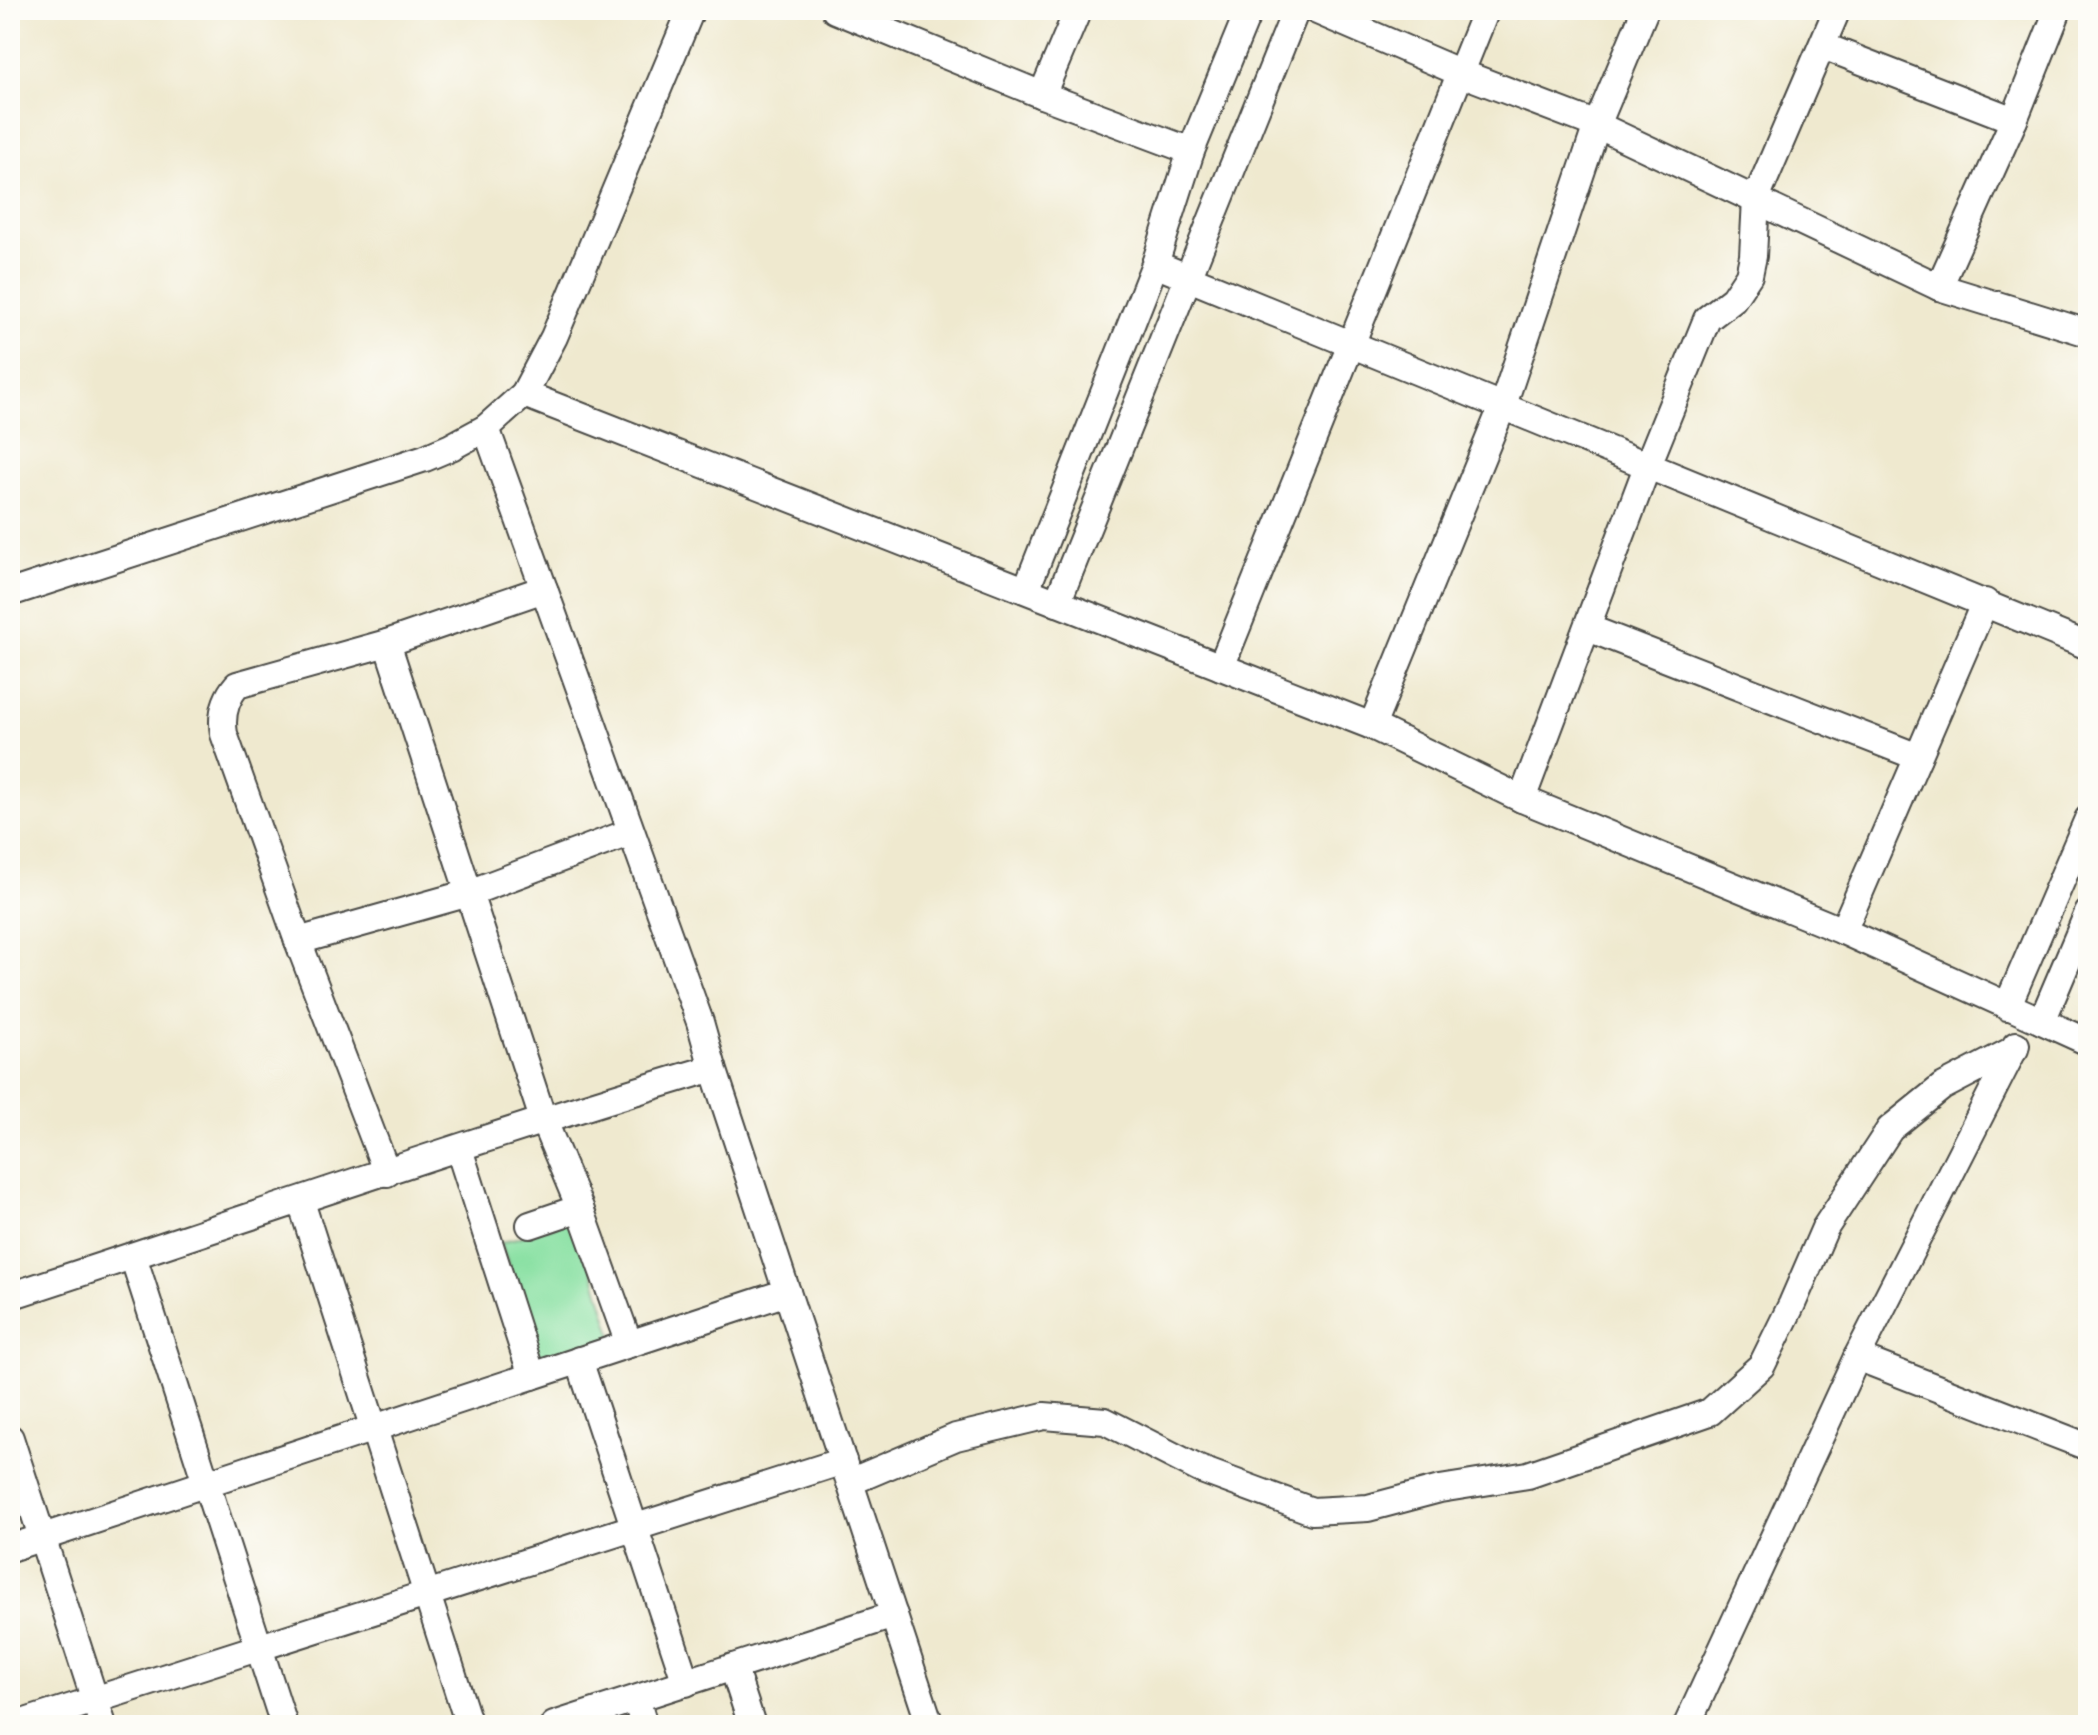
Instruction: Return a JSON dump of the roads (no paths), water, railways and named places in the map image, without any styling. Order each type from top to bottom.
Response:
[{"type":"street","points":[[10,593],[425,458],[486,428],[524,394],[554,337],[691,10]]},
{"type":"street","points":[[835,10],[876,18],[1042,95],[1191,151]]},
{"type":"street","points":[[1042,95],[1078,10]]},
{"type":"street","points":[[1026,590],[1155,264],[1191,151],[1249,10]]},
{"type":"street","points":[[1057,603],[1296,10]]},
{"type":"street","points":[[1315,10],[1461,73],[1597,125],[1939,287],[2088,333]]},
{"type":"street","points":[[1221,667],[1486,10]]},
{"type":"street","points":[[1372,726],[1503,405],[1597,125],[1645,10]]},
{"type":"street","points":[[1522,799],[1647,467],[1707,319],[1733,299],[1749,275],[1756,199],[1837,10]]},
{"type":"street","points":[[1939,287],[2014,120],[2058,10]]},
{"type":"street","points":[[1823,46],[2014,120]]},
{"type":"street","points":[[1155,264],[2088,646]]},
{"type":"street","points":[[524,394],[1372,726],[1522,799],[1843,931],[2088,1042]]},
{"type":"street","points":[[486,428],[700,1022],[930,1725]]},
{"type":"street","points":[[387,1173],[298,941],[224,734],[222,719],[230,692],[237,685],[387,643],[544,589]]},
{"type":"street","points":[[1843,931],[1985,602]]},
{"type":"street","points":[[1588,628],[1918,757]]},
{"type":"street","points":[[387,643],[543,1119],[580,1208],[629,1344]]},
{"type":"street","points":[[1687,1725],[1857,1357],[2015,1049],[2088,819]]},
{"type":"street","points":[[298,941],[469,893],[631,832]]},
{"type":"street","points":[[2025,1014],[2088,913]]},
{"type":"street","points":[[16,1725],[99,1712],[259,1647],[634,1528],[846,1471],[956,1437],[1044,1416],[1105,1421],[1199,1469],[1312,1511],[1368,1508],[1440,1489],[1528,1475],[1710,1412],[1762,1365],[1825,1228],[1890,1129],[1942,1087],[2015,1049]]},
{"type":"street","points":[[10,1296],[301,1202],[543,1119],[713,1068]]},
{"type":"street","points":[[459,1149],[532,1376]]},
{"type":"street","points":[[301,1202],[469,1725]]},
{"type":"street","points":[[530,1225],[580,1208]]},
{"type":"street","points":[[133,1256],[284,1725]]},
{"type":"street","points":[[10,1548],[787,1292]]},
{"type":"street","points":[[1857,1357],[2088,1447]]},
{"type":"street","points":[[579,1360],[686,1683]]},
{"type":"street","points":[[10,1438],[99,1712]]},
{"type":"street","points":[[554,1725],[894,1615]]},
{"type":"street","points":[[733,1667],[752,1725]]},
{"type":"street","points":[[636,1699],[644,1725]]}]
